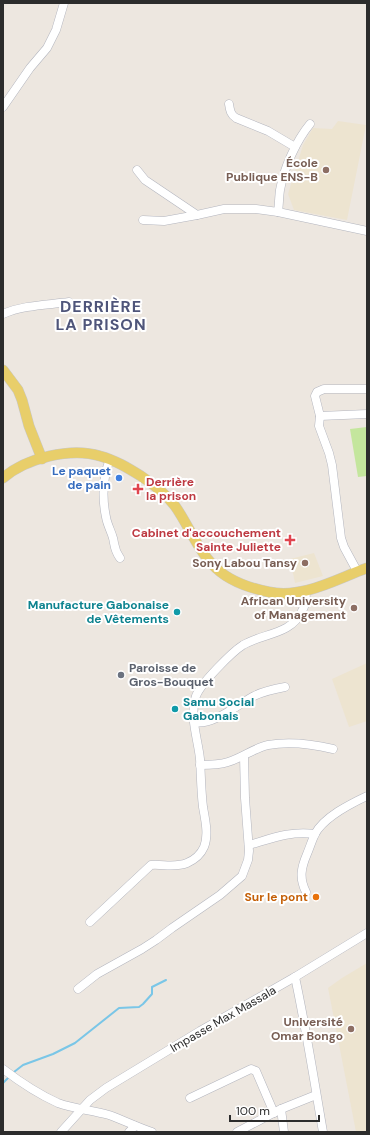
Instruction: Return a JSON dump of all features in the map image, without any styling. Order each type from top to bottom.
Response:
[{"type":"main road","points":[[3,370],[18,390],[29,426],[42,459]]},
{"type":"main road","points":[[3,478],[14,470],[32,462],[58,454],[87,454],[110,459],[144,478],[170,499],[212,565],[224,575],[241,583],[269,592],[282,594],[305,591],[367,568]]},
{"type":"street","points":[[3,106],[30,68],[47,48],[56,30],[64,3]]},
{"type":"street","points":[[229,104],[231,113],[236,118],[268,131],[295,147]]},
{"type":"street","points":[[273,211],[283,177],[295,147],[310,124]]},
{"type":"street","points":[[137,170],[145,180],[197,215]]},
{"type":"street","points":[[143,220],[164,221],[224,209],[256,208],[367,231]]},
{"type":"street","points":[[3,314],[27,307],[69,302]]},
{"type":"street","points":[[357,571],[344,547],[341,538],[333,470],[329,453],[318,426],[320,416],[315,396],[316,392],[319,390],[330,388],[367,389]]},
{"type":"street","points":[[320,416],[367,414]]},
{"type":"street","points":[[110,459],[105,474],[105,512],[114,546],[120,558]]},
{"type":"street","points":[[90,922],[151,865],[159,864],[179,866],[194,859],[200,853],[204,846],[206,830],[195,722],[194,704],[197,694],[225,661],[242,646],[292,624],[300,616],[305,606],[307,599],[305,591]]},
{"type":"street","points":[[195,722],[200,723],[210,721],[255,696],[270,690],[285,687]]},
{"type":"street","points":[[200,765],[222,764],[244,756],[264,746],[277,744],[299,743],[333,749]]},
{"type":"street","points":[[78,989],[97,974],[156,940],[231,886],[242,876],[249,855],[244,756]]},
{"type":"street","points":[[306,892],[302,879],[302,868],[315,834],[331,817],[367,796]]},
{"type":"street","points":[[249,845],[288,834],[315,834]]},
{"type":"street","name":"Impasse Max Massala","points":[[61,1132],[90,1100],[106,1088],[367,933]]},
{"type":"street","points":[[295,977],[323,1132]]},
{"type":"street","points":[[190,1098],[251,1068],[256,1071],[278,1111],[284,1132]]},
{"type":"street","points":[[3,1069],[30,1088],[51,1099],[70,1107],[109,1116],[132,1129],[152,1132]]},
{"type":"street","points":[[237,1132],[278,1111],[316,1095]]},
{"type":"shaded area","name":"École Publique ENS-B","points":[[338,121],[366,125],[347,220],[294,210],[288,194],[303,145],[313,128],[332,129]]},
{"type":"shaded area","name":"Sony Labou Tansy","points":[[314,553],[323,576],[295,583],[290,559]]},
{"type":"shaded area","points":[[367,663],[367,721],[349,727],[332,679]]},
{"type":"shaded area","name":"Université Omar Bongo","points":[[367,963],[367,1132],[356,1132],[328,988]]},
{"type":"green space","points":[[367,427],[367,476],[358,477],[350,429]]},
{"type":"waterway","points":[[14,1072],[23,1065],[53,1054],[75,1043],[119,1008],[139,1007],[152,994],[152,987],[166,980]]},
{"type":"waterway","points":[[3,1083],[8,1078]]},
{"type":"place","name":"École Publique ENS-B","points":[[326,170]]},
{"type":"place","name":"Le paquet de pain","points":[[119,478]]},
{"type":"place","name":"Derrière la prison","points":[[138,489]]},
{"type":"place","name":"Cabinet d'accouchement Sainte Juliette","points":[[290,540]]},
{"type":"place","name":"Sony Labou Tansy","points":[[305,563]]},
{"type":"place","name":"African University of Management","points":[[354,608]]},
{"type":"place","name":"Manufacture Gabonaise de Vêtements","points":[[177,612]]},
{"type":"place","name":"Paroisse de Gros-Bouquet","points":[[121,675]]},
{"type":"place","name":"Samu Social Gabonais","points":[[175,709]]},
{"type":"place","name":"Sur le pont","points":[[316,897]]},
{"type":"place","name":"Université Omar Bongo","points":[[351,1029]]},
{"type":"district","name":"DERRIÈRE LA PRISON","points":[[101,315]]}]
